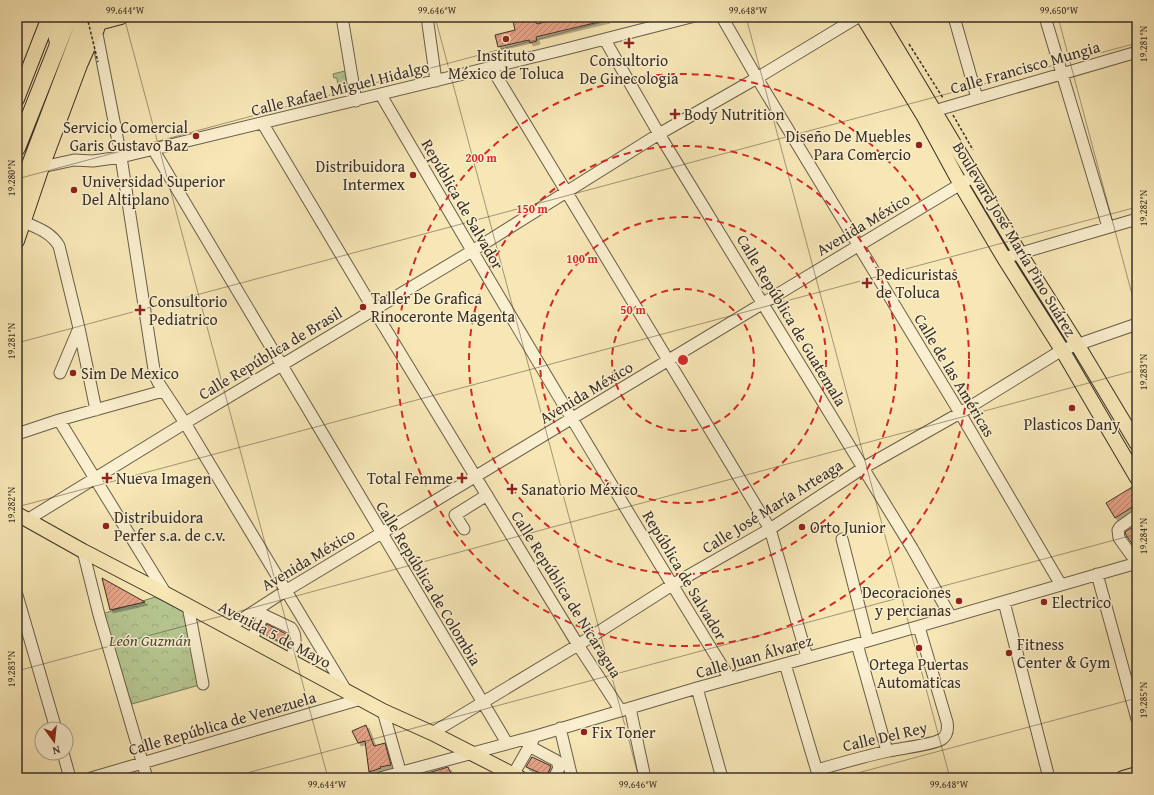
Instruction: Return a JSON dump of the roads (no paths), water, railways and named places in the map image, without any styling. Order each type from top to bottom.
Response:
[{"type":"highway","points":[[51,17],[58,43]]},
{"type":"highway","points":[[17,147],[68,17]]},
{"type":"highway","points":[[17,198],[73,51],[95,20]]},
{"type":"highway","points":[[41,137],[62,113]]},
{"type":"main road","points":[[17,99],[51,17]]},
{"type":"main road","points":[[17,240],[95,20],[120,17]]},
{"type":"main road","name":"Boulevard José María Pino Suárez","points":[[863,17],[928,113],[974,176],[1137,444]]},
{"type":"main road","name":"Boulevard José María Pino Suárez","points":[[878,17],[928,113],[961,184],[1004,258],[1135,470]]},
{"type":"main road","name":"Avenida 5 de Mayo","points":[[22,517],[383,711],[432,733],[517,776]]},
{"type":"main road","points":[[1123,778],[1137,774]]},
{"type":"street","points":[[342,17],[356,101]]},
{"type":"street","name":"Calle Rafael Miguel Hidalgo","points":[[42,167],[74,160],[93,161],[121,157],[263,124],[605,40],[691,17]]},
{"type":"street","name":"Calle de las Américas","points":[[722,17],[757,78],[960,413],[1061,585]]},
{"type":"street","name":"Calle República de Brasil","points":[[22,517],[94,478],[472,251],[659,134],[757,78],[858,17]]},
{"type":"street","points":[[954,17],[977,98]]},
{"type":"street","points":[[1045,17],[1108,228]]},
{"type":"street","points":[[95,20],[121,157],[154,369],[158,382],[287,590],[348,692]]},
{"type":"street","points":[[428,24],[436,81]]},
{"type":"street","name":"Calle República de Guatemala","points":[[605,40],[659,134],[912,548],[952,617]]},
{"type":"street","name":"Calle Francisco Mungia","points":[[928,113],[1137,52]]},
{"type":"street","points":[[491,67],[565,192],[770,529],[807,657]]},
{"type":"street","name":"República de Salvador","points":[[381,95],[472,251],[730,679]]},
{"type":"street","name":"Calle República de Nicaragua","points":[[263,124],[374,310],[578,645],[625,709]]},
{"type":"street","name":"Calle República de Colombia","points":[[153,149],[507,743]]},
{"type":"street","name":"Avenida México","points":[[228,628],[260,613],[287,590],[572,418],[668,362],[858,245],[974,176]]},
{"type":"street","points":[[1004,258],[1019,252],[1137,219]]},
{"type":"street","points":[[24,222],[48,234],[55,239],[59,246],[79,328],[96,410]]},
{"type":"street","name":"Calle José María Arteaga","points":[[432,733],[578,645],[672,585],[770,529],[863,468],[960,413],[1062,350],[1137,324]]},
{"type":"street","points":[[60,373],[79,328]]},
{"type":"street","points":[[17,434],[59,420],[164,391]]},
{"type":"street","points":[[59,420],[166,594]]},
{"type":"street","points":[[464,529],[455,515],[487,495]]},
{"type":"street","points":[[1137,515],[1120,527],[1118,534],[1119,538],[1137,563]]},
{"type":"street","points":[[842,539],[868,641]]},
{"type":"street","points":[[83,551],[99,615],[147,778]]},
{"type":"street","name":"Calle Juan Álvarez","points":[[380,778],[401,775],[697,688],[919,627],[1137,563]]},
{"type":"street","points":[[1097,574],[1137,719]]},
{"type":"street","points":[[17,596],[54,721]]},
{"type":"street","points":[[1004,602],[1049,778]]},
{"type":"street","points":[[188,606],[203,684]]},
{"type":"street","points":[[251,640],[260,613],[291,628],[294,631],[295,640],[291,661]]},
{"type":"street","name":"Calle Del Rey","points":[[818,774],[887,751],[935,742],[946,735],[948,729],[947,722],[919,627]]},
{"type":"street","points":[[857,644],[887,751]]},
{"type":"street","points":[[785,664],[818,774]]},
{"type":"street","points":[[697,688],[722,778]]},
{"type":"street","name":"Calle República de Venezuela","points":[[91,778],[361,699]]},
{"type":"street","points":[[625,709],[645,778]]},
{"type":"street","points":[[383,711],[401,775]]},
{"type":"street","points":[[560,728],[572,778]]},
{"type":"street","points":[[517,776],[529,746],[536,736]]},
{"type":"street","points":[[529,746],[557,761],[559,768],[554,778]]},
{"type":"street","points":[[65,761],[70,778]]},
{"type":"place","name":"Instituto México de Toluca","points":[[506,39]]},
{"type":"place","name":"Consultorio De Ginecologia","points":[[629,43]]},
{"type":"place","name":"Body Nutrition","points":[[675,114]]},
{"type":"place","name":"Servicio Comercial Garis Gustavo Baz","points":[[196,136]]},
{"type":"place","name":"Diseño De Muebles Para Comercio","points":[[919,145]]},
{"type":"place","name":"Distribuidora Intermex","points":[[413,175]]},
{"type":"place","name":"Universidad Superior Del Altiplano","points":[[74,190]]},
{"type":"place","name":"Pedicuristas de Toluca","points":[[867,283]]},
{"type":"place","name":"Taller De Grafica Rinoceronte Magenta","points":[[363,307]]},
{"type":"place","name":"Consultorio Pediatrico","points":[[140,310]]},
{"type":"place","name":"Sim De Mexico","points":[[73,373]]},
{"type":"place","name":"Plasticos Dany","points":[[1072,408]]},
{"type":"place","name":"Nueva Imagen","points":[[107,478]]},
{"type":"place","name":"Total Femme","points":[[462,478]]},
{"type":"place","name":"Sanatorio México","points":[[512,489]]},
{"type":"place","name":"Distribuidora Perfer s.a. de c.v.","points":[[106,526]]},
{"type":"place","name":"Orto Junior","points":[[802,527]]},
{"type":"place","name":"Decoraciones y percianas","points":[[959,601]]},
{"type":"place","name":"Electrico","points":[[1044,602]]},
{"type":"place","name":"Ortega Puertas Automaticas","points":[[919,648]]},
{"type":"place","name":"Fitness Center & Gym","points":[[1009,653]]},
{"type":"place","name":"Fix Toner","points":[[584,732]]},
{"type":"park label","name":"León Guzmán","points":[[150,640]]}]
